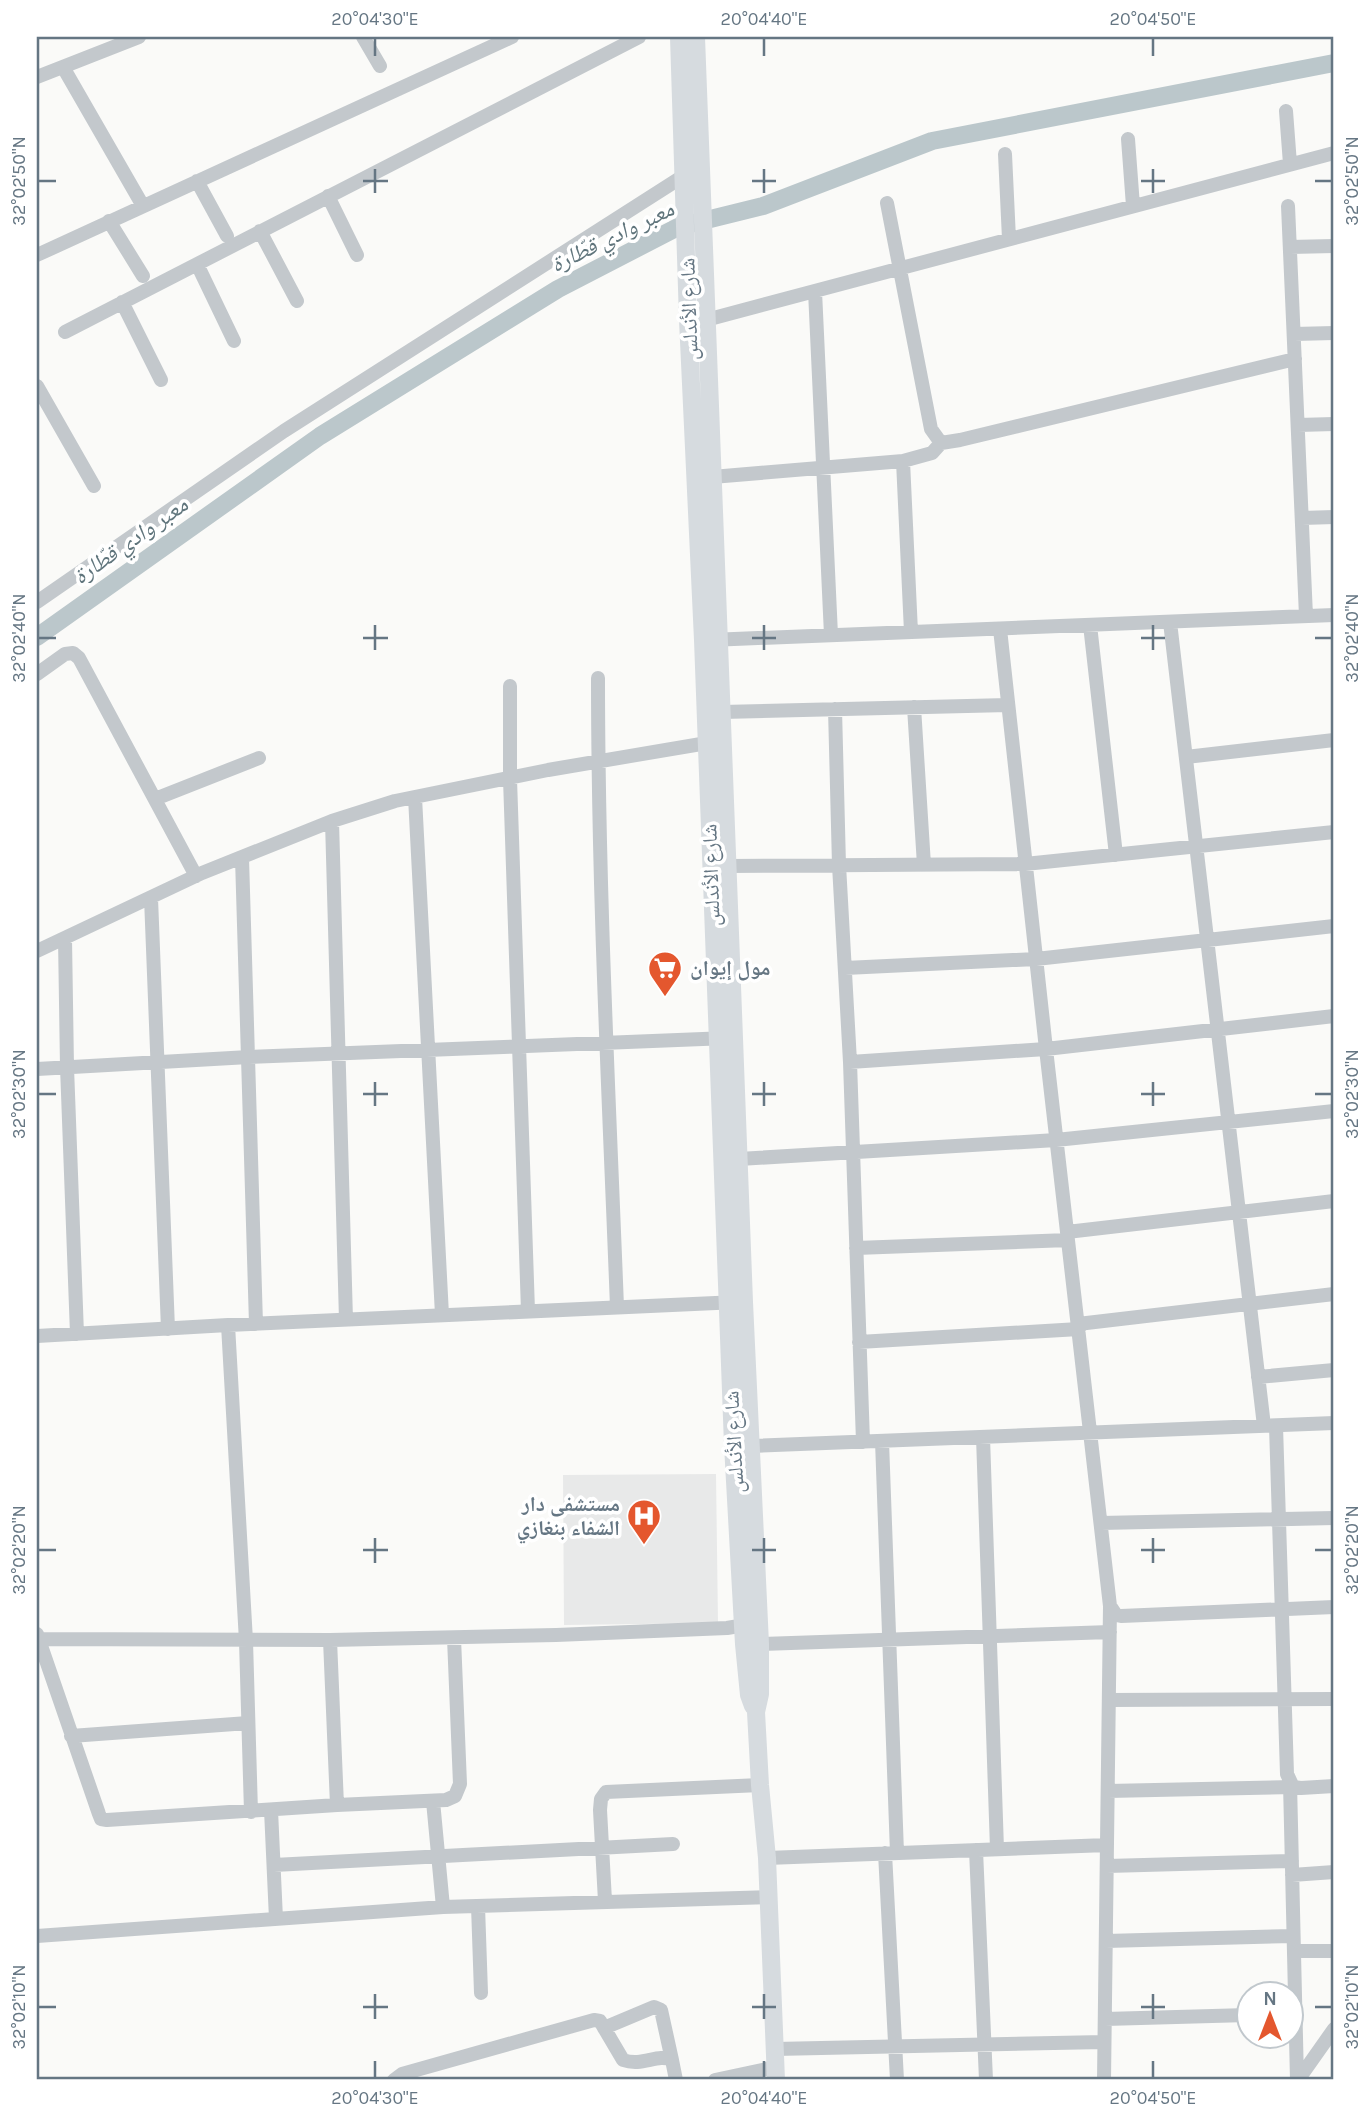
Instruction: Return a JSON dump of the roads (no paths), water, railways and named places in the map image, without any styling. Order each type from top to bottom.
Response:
[{"type":"main road","name":"شارع الأندلس","points":[[679,37],[685,175],[694,202]]},
{"type":"main road","name":"شارع الأندلس","points":[[696,37],[691,400],[711,640],[722,712],[729,866],[726,1038],[739,1159],[736,1302],[751,1446],[749,1695],[756,1712]]},
{"type":"main road","name":"شارع الأندلس","points":[[695,236],[706,320],[712,477],[711,640],[706,743],[726,1038],[751,1624],[760,1644],[760,1694],[756,1712],[767,1858],[776,2065]]},
{"type":"street","points":[[37,77],[139,37]]},
{"type":"street","points":[[363,37],[380,66]]},
{"type":"street","points":[[37,255],[513,37]]},
{"type":"street","points":[[65,332],[639,37]]},
{"type":"street","points":[[63,67],[143,206]]},
{"type":"street","points":[[1286,111],[1290,164]]},
{"type":"street","points":[[1128,139],[1133,206]]},
{"type":"street","points":[[706,320],[1334,153]]},
{"type":"street","points":[[1005,154],[1009,239]]},
{"type":"street","points":[[37,602],[284,431],[685,175]]},
{"type":"street","points":[[197,181],[227,236]]},
{"type":"street","points":[[328,196],[357,255]]},
{"type":"street","points":[[887,203],[931,429],[941,443]]},
{"type":"street","points":[[1288,206],[1306,616]]},
{"type":"street","points":[[109,221],[143,275]]},
{"type":"street","points":[[260,231],[297,301]]},
{"type":"street","points":[[1290,247],[1334,246]]},
{"type":"street","points":[[197,264],[234,341]]},
{"type":"street","points":[[815,291],[831,635]]},
{"type":"street","points":[[122,302],[161,380]]},
{"type":"street","points":[[1294,334],[1334,333]]},
{"type":"street","points":[[712,477],[904,461],[932,453],[941,443],[1295,359]]},
{"type":"street","points":[[37,386],[94,486]]},
{"type":"street","points":[[1298,425],[1334,424]]},
{"type":"street","points":[[904,461],[911,632]]},
{"type":"street","points":[[1302,518],[1334,517]]},
{"type":"street","points":[[711,640],[1334,615]]},
{"type":"street","points":[[1170,622],[1249,1304],[1258,1377],[1270,1426],[1279,1521],[1287,1774],[1291,1785],[1293,1980]]},
{"type":"street","points":[[1090,625],[1116,855]]},
{"type":"street","points":[[1000,629],[1110,1606],[1104,2080]]},
{"type":"street","points":[[37,674],[65,654],[73,653],[79,659],[197,876]]},
{"type":"street","points":[[598,678],[598,762],[617,1307]]},
{"type":"street","points":[[510,686],[510,779],[528,1311]]},
{"type":"street","points":[[722,712],[1008,705]]},
{"type":"street","points":[[914,707],[924,865]]},
{"type":"street","points":[[835,709],[863,1441]]},
{"type":"street","points":[[1186,757],[1334,740]]},
{"type":"street","points":[[37,951],[197,876],[332,821],[396,801],[706,743]]},
{"type":"street","points":[[155,799],[259,758]]},
{"type":"street","points":[[415,797],[442,1315]]},
{"type":"street","points":[[332,821],[346,1320]]},
{"type":"street","points":[[729,866],[1025,864],[1334,832]]},
{"type":"street","points":[[242,858],[257,1324]]},
{"type":"street","points":[[150,898],[168,1329]]},
{"type":"street","points":[[845,968],[1036,959],[1334,926]]},
{"type":"street","points":[[65,938],[77,1334]]},
{"type":"street","points":[[850,1062],[1046,1049],[1334,1016]]},
{"type":"street","points":[[37,1069],[249,1057],[726,1038]]},
{"type":"street","points":[[739,1159],[1056,1140],[1334,1111]]},
{"type":"street","points":[[856,1248],[1068,1236],[1238,1211],[1334,1201]]},
{"type":"street","points":[[859,1342],[1079,1327],[1334,1294]]},
{"type":"street","points":[[37,1336],[736,1302]]},
{"type":"street","points":[[228,1325],[246,1641],[251,1812]]},
{"type":"street","points":[[1258,1377],[1334,1370]]},
{"type":"street","points":[[751,1446],[1334,1423]]},
{"type":"street","points":[[983,1437],[997,1849]]},
{"type":"street","points":[[883,1441],[890,1640],[891,1853],[897,2080]]},
{"type":"street","points":[[1101,1522],[1334,1518]]},
{"type":"street","points":[[1110,1606],[1116,1615],[1121,1616],[1334,1607]]},
{"type":"street","points":[[454,1638],[460,1784],[455,1796],[433,1801],[107,1820],[102,1819],[37,1637],[246,1641],[454,1638],[727,1628],[751,1624]]},
{"type":"street","points":[[760,1644],[1110,1632]]},
{"type":"street","points":[[330,1640],[337,1805]]},
{"type":"street","points":[[1109,1700],[1334,1699]]},
{"type":"street","points":[[71,1736],[248,1723]]},
{"type":"street","points":[[605,1901],[601,1799],[606,1792],[760,1785]]},
{"type":"street","points":[[1108,1791],[1334,1786]]},
{"type":"street","points":[[433,1801],[443,1907]]},
{"type":"street","points":[[271,1810],[276,1919]]},
{"type":"street","points":[[274,1865],[673,1844]]},
{"type":"street","points":[[767,1858],[1107,1844]]},
{"type":"street","points":[[976,1850],[986,2080]]},
{"type":"street","points":[[1107,1866],[1292,1868],[1334,1872]]},
{"type":"street","points":[[37,1936],[443,1907],[769,1898]]},
{"type":"street","points":[[478,1906],[481,1993]]},
{"type":"street","points":[[1106,1941],[1294,1943],[1334,1951]]},
{"type":"street","points":[[604,2028],[654,2007],[662,2010],[676,2080]]},
{"type":"street","points":[[1105,2019],[1234,2015]]},
{"type":"street","points":[[394,2080],[402,2074],[594,2020],[600,2021],[623,2060],[644,2063],[660,2058],[672,2060]]},
{"type":"street","points":[[1297,2080],[1329,2044],[1334,2029]]},
{"type":"street","points":[[715,2080],[776,2065],[895,2046],[1104,2042]]},
{"type":"street","points":[[1304,2045],[1329,2044]]},
{"type":"street","points":[[1296,2050],[1297,2080]]},
{"type":"waterway","name":"معبر وادي قطّارة","points":[[37,637],[320,436],[558,289],[678,227],[763,206],[932,141],[1334,63]]},
{"type":"place","name":"مول إيوان","points":[[665,998]]},
{"type":"place","name":"مستشفى دار الشفاء بنغازي","points":[[644,1546]]}]
